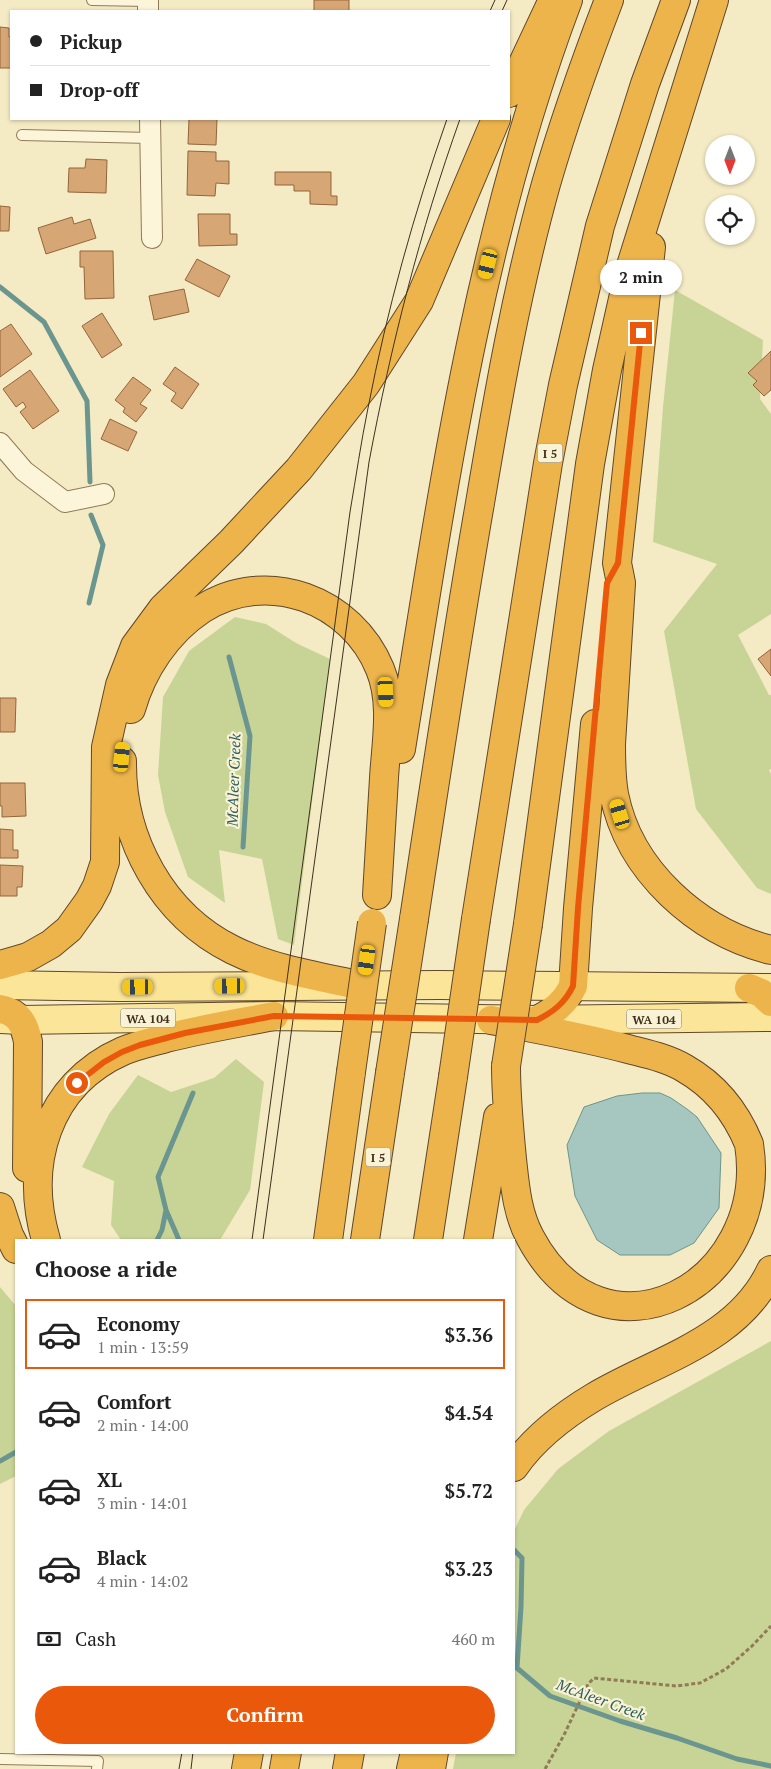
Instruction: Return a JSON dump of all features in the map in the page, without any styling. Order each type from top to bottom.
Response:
[{"type":"highway","points":[[510,91],[553,0]]},
{"type":"highway","points":[[328,1239],[372,923],[465,368],[484,279],[504,201],[528,119],[568,0]]},
{"type":"highway","name":"I 5","points":[[365,1239],[454,649],[505,364],[546,183],[574,96],[609,0]]},
{"type":"highway","name":"I 5","points":[[428,1239],[476,919],[548,463],[563,385],[580,305],[603,217],[645,84],[676,0]]},
{"type":"highway","points":[[478,1239],[528,924],[590,464],[607,370],[629,272],[714,0]]},
{"type":"highway","points":[[0,965],[28,957],[52,944],[69,929],[97,886],[104,862],[106,747],[120,685],[135,646],[163,608],[231,542],[299,469],[366,384],[419,301],[496,120]]},
{"type":"highway","points":[[671,138],[656,211],[647,275],[618,563],[620,583],[611,770],[614,795],[629,835],[641,857],[670,894],[715,929],[741,941],[771,950]]},
{"type":"highway","points":[[537,1020],[549,1014],[561,1004],[568,997],[573,986],[578,908],[607,583],[618,563]]},
{"type":"highway","points":[[358,985],[314,976],[269,963],[234,951],[210,936],[189,920],[160,888],[136,845],[128,818],[122,777],[122,757],[128,718],[141,682],[160,650],[187,620],[202,609],[219,600],[238,594],[277,591],[294,594],[313,600],[340,616],[354,628],[374,654],[381,671],[386,692],[387,708],[377,895]]},
{"type":"highway","points":[[7,1016],[26,1030],[28,1042],[28,1192],[46,1239]]},
{"type":"highway","points":[[46,1239],[37,1190],[41,1148],[56,1112],[77,1083],[104,1062],[140,1045],[185,1033],[274,1016]]},
{"type":"highway","points":[[491,1020],[605,1043],[667,1060],[683,1068],[712,1088],[734,1114],[744,1131],[757,1175],[758,1192],[754,1223],[742,1249],[731,1264],[717,1278],[696,1293],[670,1303],[645,1307],[624,1306],[597,1300],[579,1291],[557,1275],[542,1258],[529,1236],[517,1198],[508,1117],[506,1066]]},
{"type":"highway","points":[[310,1239],[320,1215],[342,1138]]},
{"type":"highway","points":[[0,1207],[15,1247]]},
{"type":"highway","points":[[515,1465],[553,1425],[594,1397],[692,1347],[736,1317],[756,1296],[771,1270]]},
{"type":"highway","points":[[230,1769],[232,1754]]},
{"type":"highway","points":[[246,1769],[249,1754]]},
{"type":"highway","points":[[348,1769],[350,1754]]},
{"type":"highway","points":[[393,1769],[396,1754]]},
{"type":"highway","points":[[411,1769],[415,1754]]},
{"type":"highway","points":[[431,1769],[434,1754]]},
{"type":"main road","points":[[0,986],[573,986],[764,993]]},
{"type":"main road","points":[[0,996],[67,997],[120,987]]},
{"type":"main road","name":"WA 104","points":[[7,1016],[274,1016],[491,1020],[771,1017]]},
{"type":"street","points":[[150,128],[152,238]]},
{"type":"street","points":[[0,443],[24,471],[65,502],[104,494]]},
{"type":"lane","points":[[92,0],[148,4]]},
{"type":"lane","points":[[22,135],[150,128]]},
{"type":"lane","points":[[0,1759],[98,1762],[98,1769]]},
{"type":"path","points":[[545,1769],[588,1684],[594,1678],[676,1686],[700,1683],[726,1670],[771,1626]]},
{"type":"green space","points":[[675,290],[763,340],[760,399],[771,414],[771,614],[738,635],[769,695],[771,695],[771,769],[769,770],[771,774],[771,894],[757,888],[696,809],[664,631],[717,564],[653,542],[663,407]]},
{"type":"green space","points":[[235,617],[266,624],[296,643],[330,659],[294,945],[278,939],[262,859],[219,850],[225,903],[188,877],[165,812],[158,775],[163,697],[189,651]]},
{"type":"green space","points":[[236,1059],[264,1082],[250,1190],[221,1239],[120,1239],[111,1225],[114,1181],[82,1167],[109,1114],[138,1075],[171,1092],[214,1078]]},
{"type":"green space","points":[[0,1287],[15,1305],[15,1476],[0,1484]]},
{"type":"green space","points":[[771,1341],[771,1769],[453,1769],[456,1754],[515,1754],[515,1529],[524,1510],[558,1469],[609,1431]]},
{"type":"water","points":[[660,1093],[687,1109],[697,1117],[721,1153],[719,1208],[694,1243],[670,1255],[620,1255],[597,1240],[575,1196],[567,1145],[584,1107],[617,1096]]},
{"type":"building","points":[[314,0],[349,0],[349,10],[314,10]]},
{"type":"building","points":[[0,27],[9,28],[10,68],[0,68]]},
{"type":"building","points":[[189,120],[217,120],[216,145],[188,144]]},
{"type":"building","points":[[188,151],[216,152],[216,161],[229,161],[229,184],[216,183],[215,196],[187,195]]},
{"type":"building","points":[[86,159],[107,160],[106,193],[68,192],[69,168],[85,168]]},
{"type":"building","points":[[275,172],[331,172],[331,196],[337,196],[337,205],[310,204],[310,191],[294,191],[294,185],[275,185]]},
{"type":"building","points":[[0,206],[10,207],[9,231],[0,231]]},
{"type":"building","points":[[198,214],[230,214],[230,234],[237,234],[237,245],[199,246]]},
{"type":"building","points":[[72,217],[74,224],[90,219],[96,238],[46,254],[38,228]]},
{"type":"building","points":[[80,251],[113,251],[114,298],[85,299],[84,267],[80,267]]},
{"type":"building","points":[[197,259],[230,276],[219,297],[185,280]]},
{"type":"building","points":[[184,289],[189,312],[154,320],[149,296]]},
{"type":"building","points":[[102,313],[122,345],[102,358],[82,326]]},
{"type":"building","points":[[11,324],[32,354],[0,377],[0,331]]},
{"type":"building","points":[[771,351],[771,390],[764,396],[753,385],[757,381],[748,373]]},
{"type":"building","points":[[175,367],[199,384],[182,409],[171,401],[176,393],[163,384]]},
{"type":"building","points":[[30,370],[59,411],[33,429],[20,412],[26,407],[23,402],[16,407],[3,389]]},
{"type":"building","points":[[133,377],[151,390],[140,404],[147,408],[136,422],[123,412],[125,408],[115,400]]},
{"type":"building","points":[[110,419],[137,432],[128,451],[101,439]]},
{"type":"building","points":[[771,649],[771,676],[758,659]]},
{"type":"building","points":[[0,698],[16,698],[15,732],[0,732]]},
{"type":"building","points":[[0,783],[25,783],[26,816],[2,817]]},
{"type":"building","points":[[0,829],[13,830],[13,850],[18,850],[18,858],[0,858]]},
{"type":"building","points":[[0,865],[23,866],[22,887],[17,887],[17,896],[0,896]]},
{"type":"waterway","name":"McAleer Creek","points":[[0,287],[44,322],[87,401],[90,482]]},
{"type":"waterway","name":"McAleer Creek","points":[[89,603],[103,545],[91,515]]},
{"type":"waterway","name":"McAleer Creek","points":[[229,657],[250,736],[243,847]]},
{"type":"waterway","name":"McAleer Creek","points":[[179,1239],[166,1210],[158,1177],[193,1093]]},
{"type":"waterway","points":[[158,1239],[162,1230],[166,1210]]},
{"type":"waterway","points":[[0,1461],[15,1453]]},
{"type":"waterway","name":"McAleer Creek","points":[[515,1551],[522,1558],[517,1668],[550,1696],[737,1759],[771,1766]]},
{"type":"tram line","points":[[490,10],[495,0]]},
{"type":"tram line","points":[[502,10],[507,0]]},
{"type":"tram line","points":[[252,1239],[350,512],[365,421],[393,298],[423,190],[447,120]]},
{"type":"tram line","points":[[263,1239],[369,462],[387,375],[419,246],[460,120]]},
{"type":"tram line","points":[[179,1769],[182,1754]]},
{"type":"tram line","points":[[191,1769],[193,1754]]},
{"type":"route","points":[[77,1083],[104,1062],[140,1045],[185,1033],[274,1016],[537,1020],[549,1014],[568,997],[573,986],[578,908],[607,583],[618,563],[641,333]]}]
